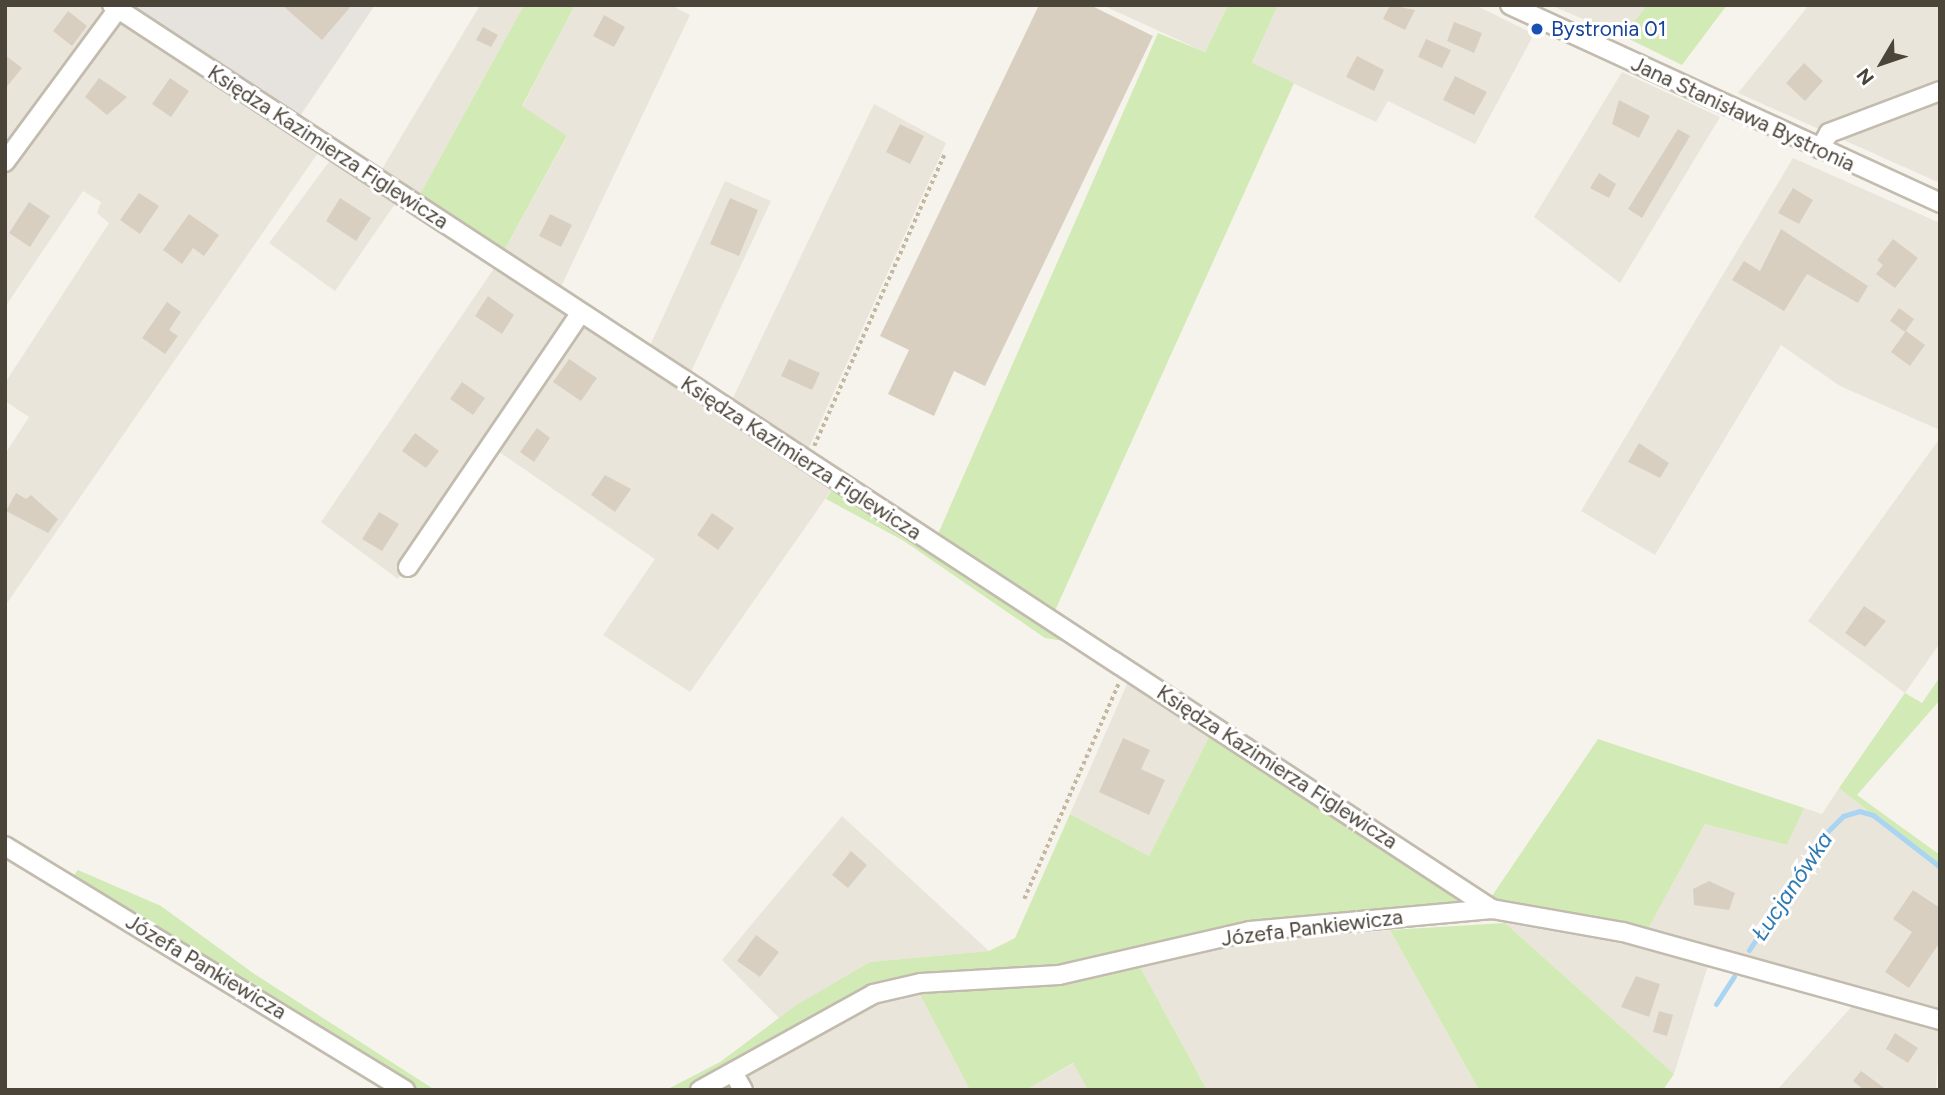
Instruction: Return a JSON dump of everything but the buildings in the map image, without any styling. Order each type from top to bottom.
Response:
[{"type":"street","name":"Jana Stanisława Bystronia","points":[[1510,5],[1940,203]]},
{"type":"street","points":[[5,162],[115,7]]},
{"type":"street","name":"Księdza Kazimierza Figlewicza","points":[[115,7],[1492,909]]},
{"type":"street","points":[[1820,149],[1829,133],[1940,91]]},
{"type":"street","points":[[408,567],[580,314]]},
{"type":"street","name":"Józefa Pankiewicza","points":[[5,846],[405,1090]]},
{"type":"street","name":"Józefa Pankiewicza","points":[[700,1090],[873,994],[921,983],[1059,975],[1250,931],[1492,909],[1623,932],[1940,1020]]},
{"type":"street","points":[[733,1072],[743,1090]]},
{"type":"path","points":[[808,461],[944,155]]},
{"type":"path","points":[[1024,899],[1126,668]]},
{"type":"shaded area","points":[[5,5],[106,5],[322,147],[5,606],[5,454],[29,417],[5,401],[5,383],[109,223],[97,213],[101,202],[83,191],[5,307]]},
{"type":"shaded area","points":[[126,5],[375,5],[298,119]]},
{"type":"shaded area","points":[[480,5],[524,5],[418,198],[379,174]]},
{"type":"shaded area","points":[[575,5],[671,5],[690,15],[558,293],[501,256],[567,137],[522,107]]},
{"type":"shaded area","points":[[1102,5],[1228,5],[1205,52]]},
{"type":"shaded area","points":[[1278,5],[1475,5],[1534,34],[1475,144],[1388,101],[1376,122],[1252,64]]},
{"type":"shaded area","points":[[1550,5],[1647,5],[1623,36]]},
{"type":"shaded area","points":[[1809,5],[1940,5],[1940,183],[1738,93]]},
{"type":"shaded area","points":[[1622,72],[1720,117],[1620,283],[1534,217]]},
{"type":"shaded area","points":[[874,104],[946,143],[806,454],[730,404]]},
{"type":"shaded area","points":[[1793,158],[1940,223],[1940,430],[1840,386],[1781,345],[1655,555],[1581,511]]},
{"type":"shaded area","points":[[331,159],[399,198],[335,291],[269,243]]},
{"type":"shaded area","points":[[725,181],[771,201],[688,378],[648,350]]},
{"type":"shaded area","points":[[497,264],[835,485],[690,692],[603,635],[655,559],[489,445],[398,579],[321,522]]},
{"type":"shaded area","points":[[1940,438],[1940,643],[1905,693],[1808,621]]},
{"type":"shaded area","points":[[1131,675],[1212,731],[1149,856],[1070,814]]},
{"type":"shaded area","points":[[1839,788],[1940,868],[1940,1008],[1648,929],[1705,824],[1787,845],[1804,808],[1822,814]]},
{"type":"shaded area","points":[[842,816],[989,951],[870,962],[779,1018],[722,960]]},
{"type":"shaded area","points":[[1505,923],[1710,959],[1674,1074]]},
{"type":"shaded area","points":[[1390,930],[1479,1090],[1207,1090],[1139,965],[1264,940]]},
{"type":"shaded area","points":[[917,989],[970,1090],[756,1090],[745,1070],[875,998]]},
{"type":"shaded area","points":[[1853,1005],[1940,1030],[1936,1090],[1777,1090]]},
{"type":"shaded area","points":[[1074,1063],[1088,1090],[1026,1090]]},
{"type":"green space","points":[[524,5],[575,5],[522,106],[567,136],[501,256],[418,198]]},
{"type":"green space","points":[[1228,5],[1278,5],[1252,63],[1294,83],[1053,615],[938,534],[1158,33],[1205,52]]},
{"type":"green space","points":[[1647,5],[1727,5],[1682,65],[1623,36]]},
{"type":"green space","points":[[835,485],[1082,644],[1045,638],[904,541],[826,499]]},
{"type":"green space","points":[[1940,677],[1940,700],[1857,795],[1940,855],[1940,868],[1839,788],[1905,693],[1922,703]]},
{"type":"green space","points":[[1212,731],[1475,903],[1056,968],[879,984],[689,1090],[666,1090],[720,1062],[795,1006],[870,962],[989,951],[1015,938],[1070,814],[1149,856]]},
{"type":"green space","points":[[1598,739],[1804,808],[1787,845],[1705,824],[1648,929],[1490,899]]},
{"type":"green space","points":[[78,870],[161,906],[253,973],[435,1090],[412,1090],[70,880]]},
{"type":"green space","points":[[1505,923],[1674,1074],[1663,1090],[1479,1090],[1390,930]]},
{"type":"green space","points":[[1139,965],[1207,1090],[1088,1090],[1073,1063],[1026,1090],[970,1090],[917,989]]},
{"type":"waterway","name":"Łucjanówka","points":[[1749,950],[1824,835],[1843,816],[1859,811],[1873,815],[1940,867]]},
{"type":"waterway","name":"Łucjanówka","points":[[1716,1004],[1734,976]]},
{"type":"place","name":"Bystronia 01","points":[[1537,29]]}]
